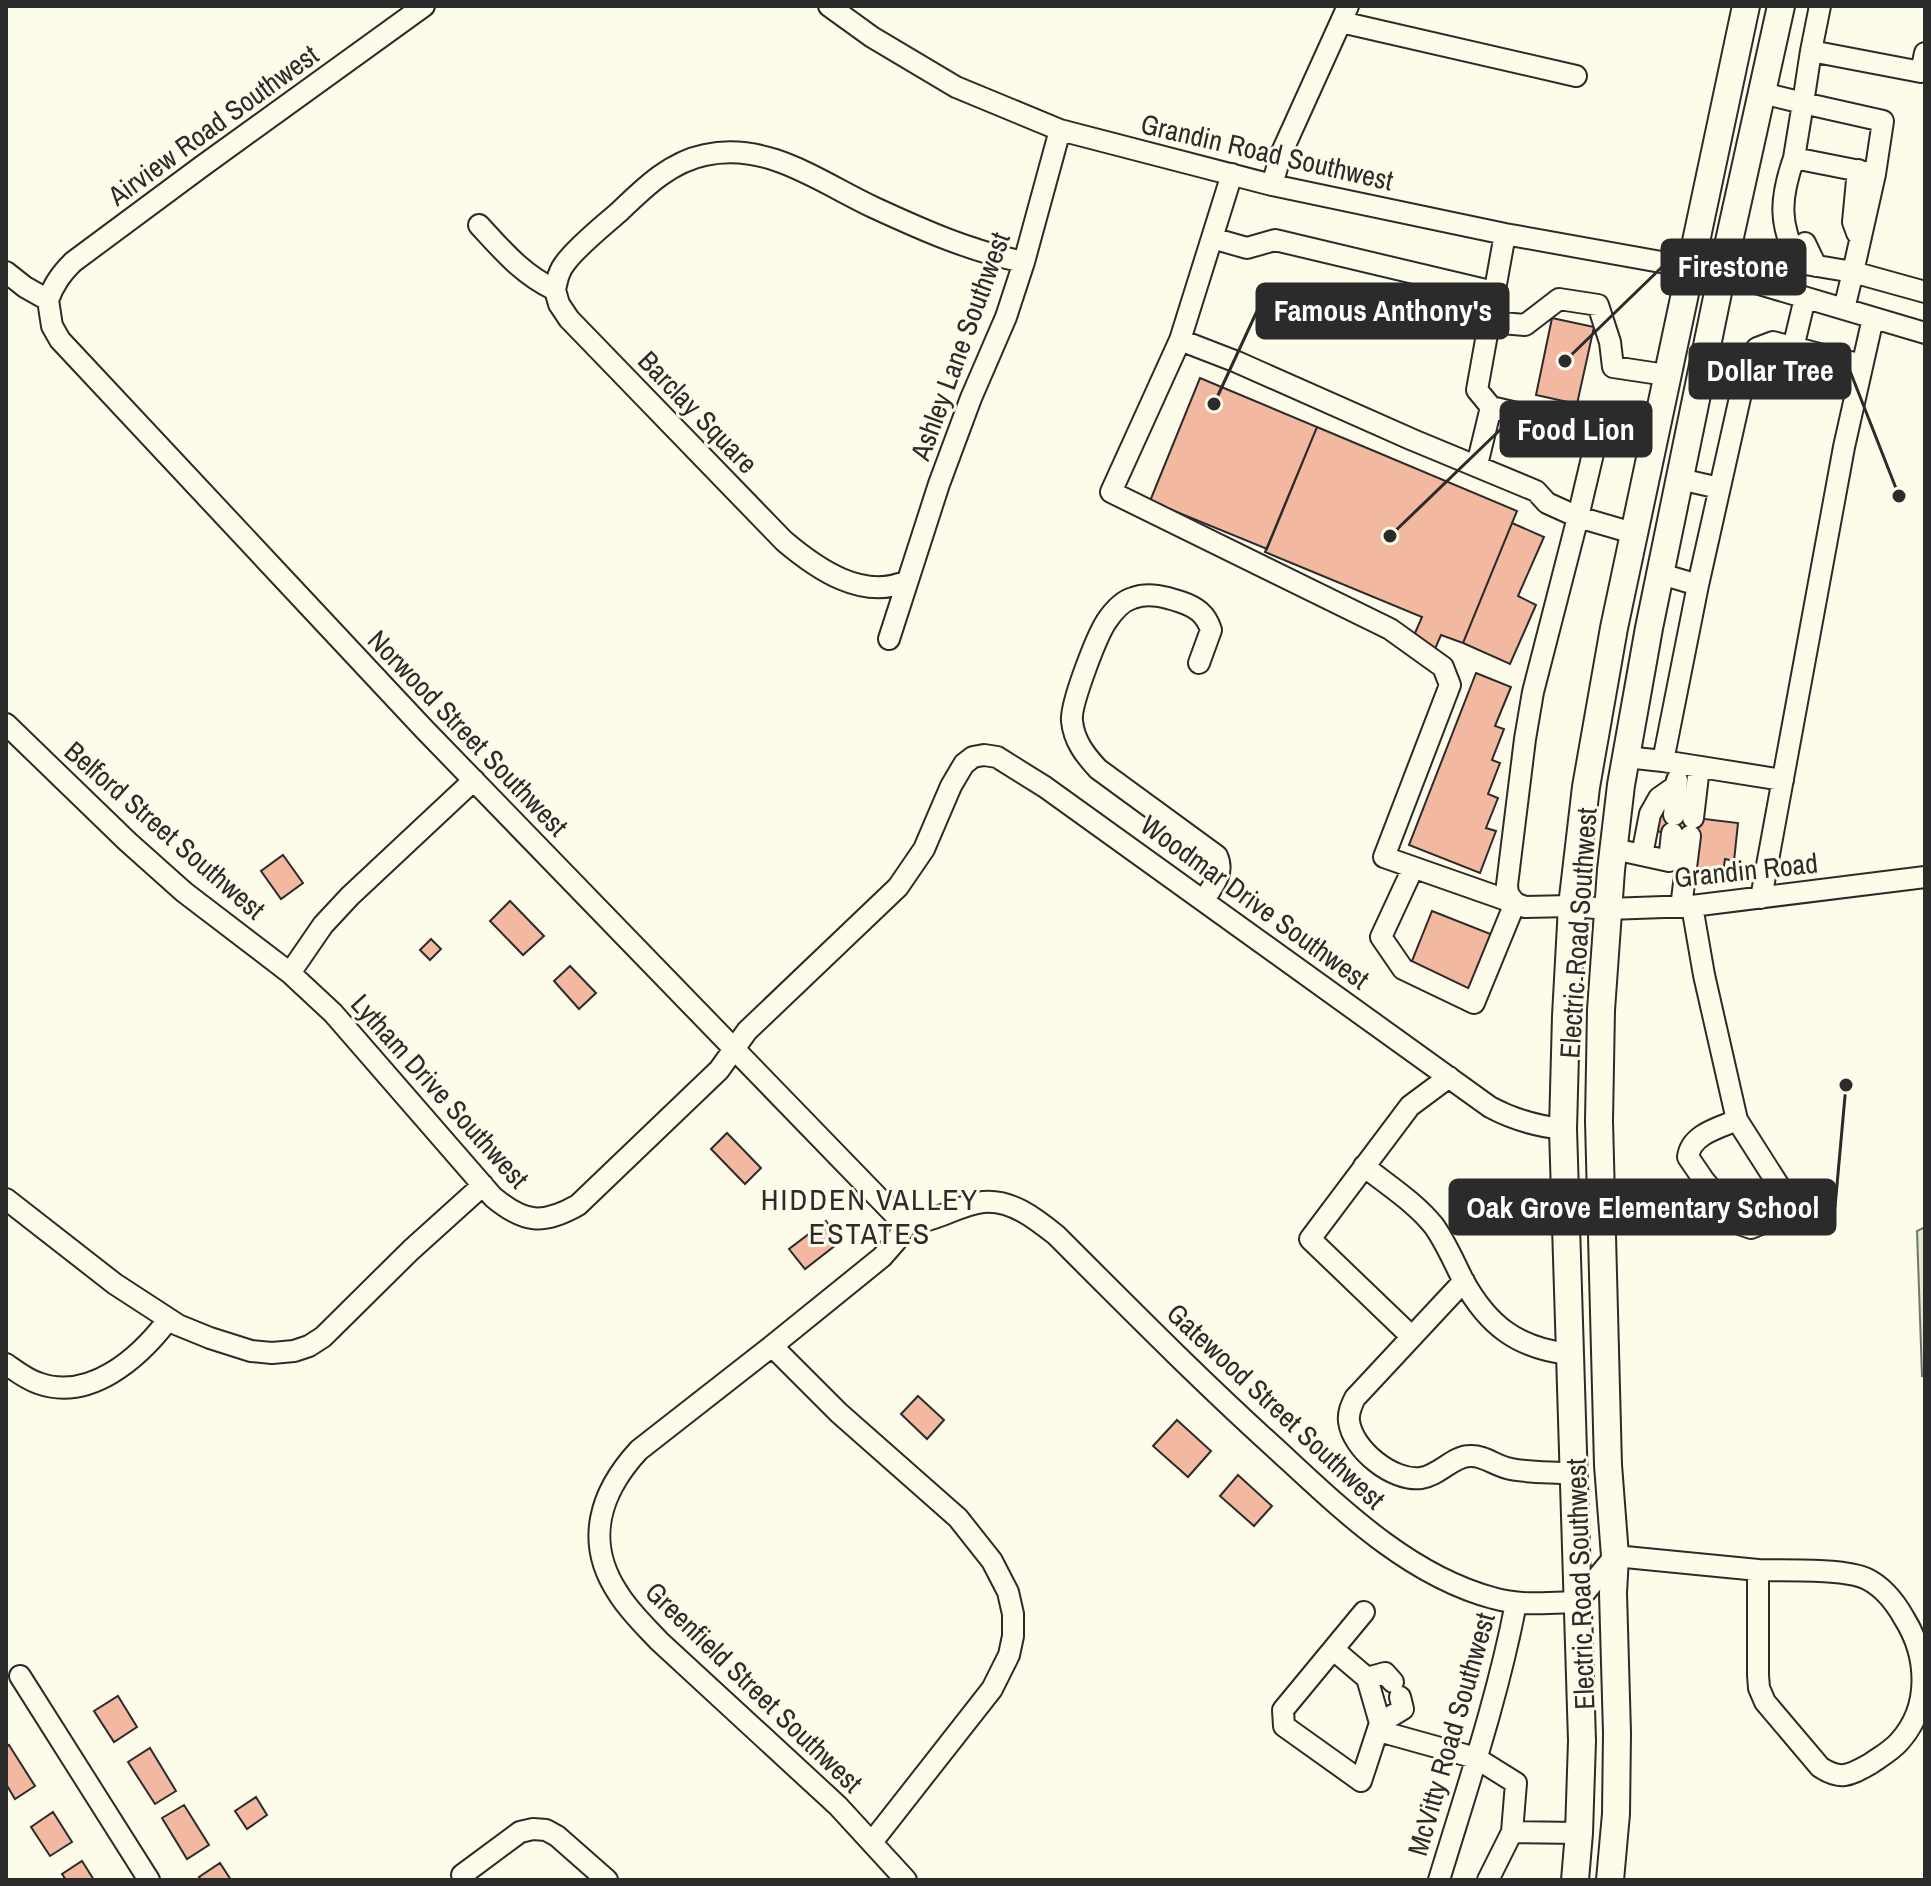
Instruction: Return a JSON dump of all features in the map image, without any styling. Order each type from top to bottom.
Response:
[{"type":"main road","name":"Electric Road Southwest","points":[[1575,1880],[1582,1741],[1563,1129],[1572,906],[1586,787],[1614,628],[1746,6]]},
{"type":"main road","name":"Electric Road Southwest","points":[[1610,1880],[1616,1814],[1615,1556],[1608,1465],[1599,1121],[1601,1010],[1608,909],[1626,757],[1649,628],[1781,6]]},
{"type":"street","name":"Airview Road Southwest","points":[[48,300],[61,273],[73,262],[424,6]]},
{"type":"street","name":"Grandin Road Southwest","points":[[829,6],[872,37],[956,87],[1060,130],[1272,185],[1505,234],[1722,273],[1925,333]]},
{"type":"street","points":[[1820,6],[1794,158],[1784,185],[1783,219],[1790,246],[1799,263],[1853,272],[1925,292]]},
{"type":"street","points":[[1811,48],[1825,34],[1831,6]]},
{"type":"street","points":[[1272,185],[1281,154],[1344,14],[1576,76]]},
{"type":"street","points":[[1811,48],[1921,72],[1925,53]]},
{"type":"street","points":[[1762,93],[1883,121],[1867,172],[1860,240],[1844,309]]},
{"type":"street","name":"Ashley Lane Southwest","points":[[889,639],[939,484],[1006,317],[1060,130]]},
{"type":"street","points":[[555,290],[558,275],[566,261],[664,173],[694,158],[729,152],[777,160],[874,208],[964,247],[1024,262]]},
{"type":"street","points":[[1794,158],[1867,172]]},
{"type":"street","points":[[1232,174],[1180,340],[1536,491],[1547,503],[1578,517],[1633,533]]},
{"type":"street","points":[[1784,207],[1816,266]]},
{"type":"street","name":"Barclay Square","points":[[479,225],[517,266],[555,290],[559,304],[569,319],[804,558],[827,573],[856,584],[880,589],[907,581]]},
{"type":"street","points":[[1413,868],[1381,937],[1403,969],[1474,1003],[1515,903],[1508,894],[1507,885],[1525,739],[1541,658],[1600,424],[1566,416],[1551,421],[1491,407],[1477,390],[1505,234]]},
{"type":"street","points":[[1212,238],[1247,248],[1275,240],[1494,292]]},
{"type":"street","points":[[6,272],[48,300]]},
{"type":"street","points":[[1793,348],[1805,298]]},
{"type":"street","points":[[1489,322],[1525,325],[1559,299],[1598,305],[1610,342],[1613,367],[1666,375]]},
{"type":"street","name":"Norwood Street Southwest","points":[[48,300],[52,326],[60,340],[474,780],[894,1215],[907,1223]]},
{"type":"street","points":[[1761,898],[1844,447],[1873,318]]},
{"type":"street","name":"Grandin Road","points":[[1180,340],[1111,492],[1390,629],[1443,667],[1450,685],[1384,857],[1525,907],[1608,909],[1687,906],[1925,877]]},
{"type":"street","points":[[1682,825],[1671,762],[1698,585],[1748,362],[1757,348],[1773,342],[1862,365]]},
{"type":"street","points":[[1477,465],[1491,407]]},
{"type":"street","points":[[1680,479],[1719,488]]},
{"type":"street","points":[[1661,574],[1698,585]]},
{"type":"street","points":[[1199,663],[1211,630],[1203,614],[1193,606],[1167,597],[1149,595],[1131,598],[1105,623],[1071,712],[1077,742],[1098,769],[1217,856],[1221,864],[1220,873],[1204,900]]},
{"type":"street","name":"Belford Street Southwest","points":[[6,724],[184,892],[290,973]]},
{"type":"street","name":"Woodmar Drive Southwest","points":[[938,816],[964,764],[973,757],[997,757],[1045,787],[1490,1107],[1512,1119],[1563,1129]]},
{"type":"street","points":[[1626,757],[1783,780]]},
{"type":"street","points":[[1699,767],[1682,825],[1678,862],[1687,906],[1737,1120],[1788,1200],[1763,1223],[1751,1228],[1740,1224],[1688,1157],[1690,1147],[1697,1139],[1737,1120]]},
{"type":"street","points":[[290,973],[332,915],[474,780]]},
{"type":"street","points":[[1642,855],[1650,814],[1659,798],[1676,786]]},
{"type":"street","name":"Lytham Drive Southwest","points":[[290,973],[333,1013],[493,1197],[518,1215],[534,1220],[562,1214],[578,1205],[632,1155],[719,1070],[747,1031],[898,887],[924,849],[938,816]]},
{"type":"street","points":[[1614,849],[1678,862]]},
{"type":"street","points":[[1412,1337],[1310,1239],[1410,1106],[1449,1077]]},
{"type":"street","points":[[1364,1166],[1434,1226],[1464,1281],[1493,1323],[1529,1345],[1569,1354]]},
{"type":"street","points":[[6,1199],[115,1284],[168,1320],[210,1338],[251,1351],[272,1353],[294,1351],[323,1337],[411,1250],[483,1185]]},
{"type":"street","name":"Gatewood Street Southwest","points":[[907,1223],[920,1223],[983,1202],[1011,1206],[1033,1218],[1056,1235],[1203,1382],[1346,1513],[1400,1554],[1451,1582],[1492,1598],[1516,1603],[1577,1602]]},
{"type":"street","name":"Greenfield Street Southwest","points":[[906,1880],[838,1806],[633,1614],[605,1569],[600,1528],[612,1485],[623,1466],[639,1450],[882,1257],[907,1223]]},
{"type":"street","points":[[1464,1281],[1355,1398],[1349,1409],[1351,1431],[1360,1446],[1385,1469],[1412,1479],[1440,1472],[1469,1455],[1510,1469],[1573,1474]]},
{"type":"street","points":[[6,1364],[40,1384],[58,1388],[86,1384],[132,1360],[168,1320]]},
{"type":"street","points":[[772,1346],[839,1413],[958,1518],[992,1561],[1008,1592],[1013,1614],[1009,1655],[992,1689],[872,1842]]},
{"type":"street","points":[[1577,1602],[1615,1556],[1758,1570],[1836,1572],[1866,1578],[1895,1603],[1912,1631],[1920,1651],[1923,1690],[1911,1728],[1886,1754],[1852,1774],[1830,1774],[1820,1767],[1765,1702],[1758,1675],[1758,1570]]},
{"type":"street","name":"McVitty Road Southwest","points":[[1439,1880],[1506,1653],[1516,1603]]},
{"type":"street","points":[[1334,1650],[1367,1678],[1379,1727],[1361,1781],[1284,1726],[1283,1710],[1364,1612]]},
{"type":"street","points":[[1367,1678],[1385,1673],[1403,1709],[1379,1727]]},
{"type":"street","points":[[20,1676],[149,1880]]},
{"type":"street","points":[[1379,1727],[1476,1758],[1516,1783],[1512,1832],[1488,1880]]},
{"type":"street","points":[[462,1875],[520,1832],[533,1829],[546,1830],[557,1836],[607,1880]]},
{"type":"street","points":[[1512,1832],[1579,1833]]},
{"type":"green space","points":[[1925,1227],[1925,1376],[1922,1376],[1917,1231]]},
{"type":"building","points":[[1552,318],[1594,327],[1577,404],[1536,395]]},
{"type":"building","points":[[1200,378],[1317,427],[1267,549],[1150,501]]},
{"type":"building","points":[[1317,427],[1517,511],[1463,643],[1441,635],[1435,649],[1412,640],[1422,617],[1265,552]]},
{"type":"building","points":[[1512,523],[1544,537],[1518,596],[1536,605],[1510,664],[1463,643]]},
{"type":"building","points":[[1476,673],[1511,687],[1495,726],[1504,729],[1492,760],[1500,763],[1488,794],[1498,798],[1486,828],[1496,831],[1480,873],[1409,845]]},
{"type":"building","points":[[1655,813],[1738,823],[1734,861],[1725,859],[1723,873],[1695,869],[1699,837],[1653,831]]},
{"type":"building","points":[[283,855],[303,883],[281,899],[261,871]]},
{"type":"building","points":[[510,901],[544,936],[523,955],[490,921]]},
{"type":"building","points":[[1432,911],[1493,935],[1473,991],[1410,966]]},
{"type":"building","points":[[431,939],[441,949],[430,960],[420,950]]},
{"type":"building","points":[[570,966],[596,993],[579,1009],[554,981]]},
{"type":"building","points":[[727,1133],[761,1168],[745,1184],[711,1149]]},
{"type":"building","points":[[826,1221],[841,1241],[805,1269],[789,1249]]},
{"type":"building","points":[[918,1396],[944,1420],[927,1439],[901,1414]]},
{"type":"building","points":[[1177,1420],[1211,1451],[1188,1477],[1153,1446]]},
{"type":"building","points":[[1238,1475],[1272,1506],[1254,1526],[1220,1496]]},
{"type":"building","points":[[118,1696],[137,1727],[114,1742],[94,1711]]},
{"type":"building","points":[[9,1745],[35,1786],[15,1799],[6,1784],[6,1747]]},
{"type":"building","points":[[150,1748],[176,1791],[155,1804],[128,1762]]},
{"type":"building","points":[[256,1797],[267,1815],[247,1829],[235,1811]]},
{"type":"building","points":[[184,1805],[209,1845],[187,1859],[162,1818]]},
{"type":"building","points":[[53,1812],[72,1842],[50,1856],[31,1827]]},
{"type":"building","points":[[82,1861],[94,1880],[66,1880],[62,1874]]},
{"type":"building","points":[[220,1863],[231,1880],[201,1880],[199,1877]]},
{"type":"place","name":"Firestone","points":[[1565,361]]},
{"type":"place","name":"Famous Anthony's","points":[[1214,404]]},
{"type":"place","name":"Dollar Tree","points":[[1899,496]]},
{"type":"place","name":"Food Lion","points":[[1390,536]]},
{"type":"place","name":"Oak Grove Elementary School","points":[[1846,1085]]},
{"type":"district","name":"HIDDEN VALLEY ESTATES","points":[[870,1217]]}]
